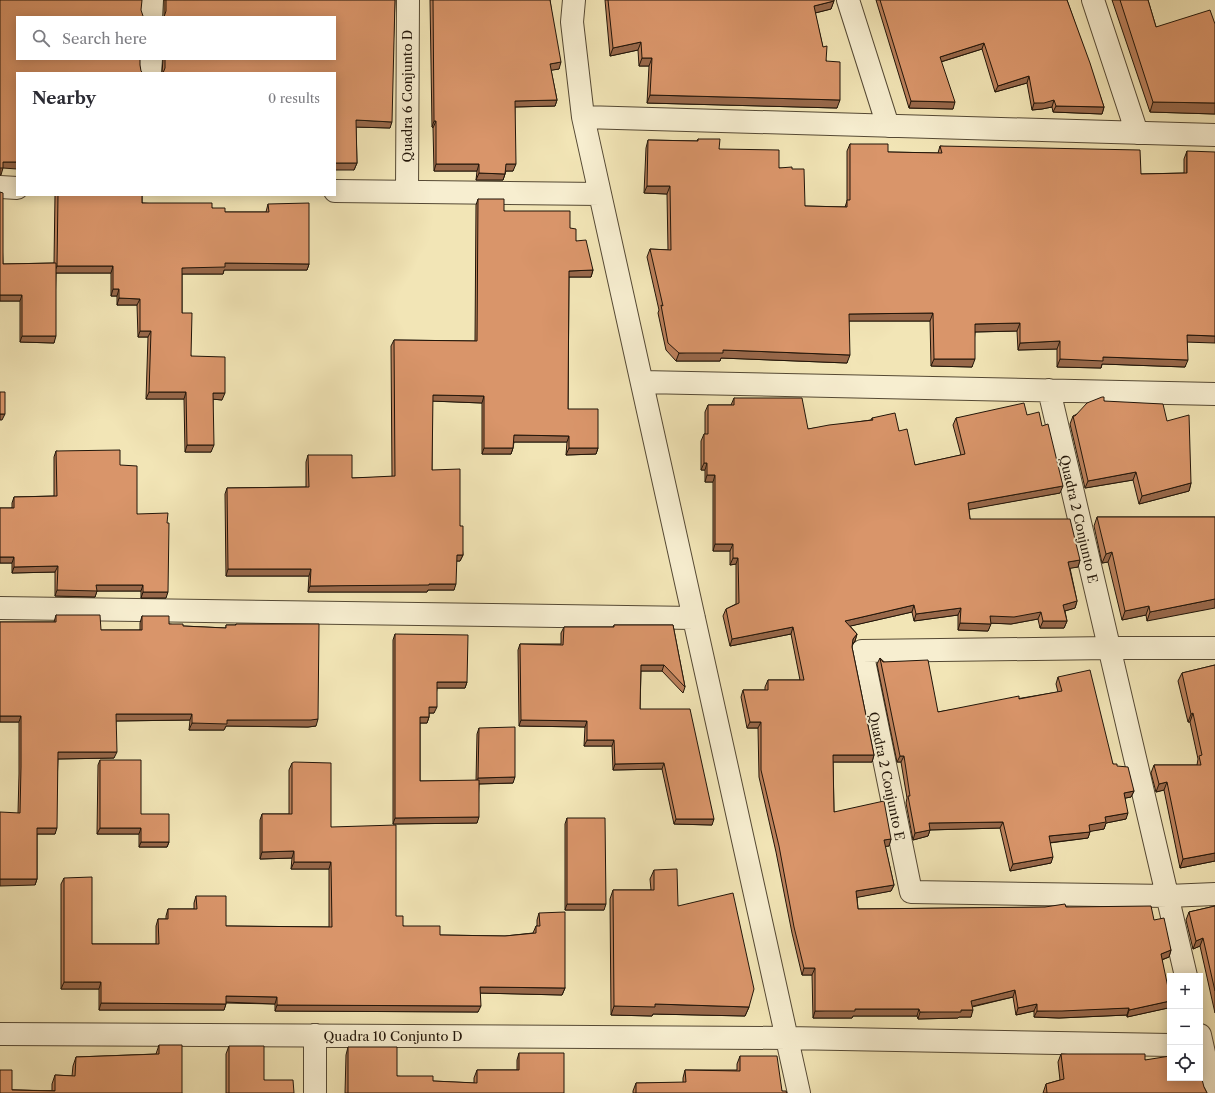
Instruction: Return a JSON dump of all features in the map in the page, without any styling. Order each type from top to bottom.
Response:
[{"type":"street","points":[[151,16],[152,0]]},
{"type":"street","name":"Quadra 6 Conjunto D","points":[[407,192],[408,0]]},
{"type":"street","points":[[574,0],[572,22],[583,117],[799,1093]]},
{"type":"street","points":[[848,0],[888,126]]},
{"type":"street","points":[[1093,0],[1137,133]]},
{"type":"street","points":[[150,60],[150,72]]},
{"type":"street","points":[[583,117],[1215,135]]},
{"type":"street","points":[[0,187],[16,188]]},
{"type":"street","points":[[336,191],[600,194]]},
{"type":"street","points":[[642,382],[1215,394]]},
{"type":"street","name":"Quadra 2 Conjunto E","points":[[1049,390],[1185,973]]},
{"type":"street","points":[[0,608],[694,618]]},
{"type":"street","name":"Quadra 2 Conjunto E","points":[[1215,648],[862,651],[911,892],[1168,896],[1215,894]]},
{"type":"street","name":"Quadra 10 Conjunto D","points":[[0,1034],[787,1038],[1167,1045]]},
{"type":"street","points":[[314,1035],[315,1093]]},
{"type":"street","points":[[1204,1043],[1213,1093]]},
{"type":"building","points":[[0,0],[142,0],[141,10],[143,16],[16,16],[16,60],[140,60],[142,72],[16,72],[16,162],[3,162],[3,168],[0,168]]},
{"type":"building","points":[[166,0],[395,0],[392,122],[356,120],[357,163],[336,163],[336,72],[163,72],[165,60],[336,60],[336,16],[164,16]]},
{"type":"building","points":[[433,0],[550,0],[561,62],[550,64],[557,100],[515,101],[516,164],[506,164],[505,174],[479,173],[479,164],[436,164],[436,121],[434,121]]},
{"type":"building","points":[[608,0],[834,0],[814,6],[823,47],[827,46],[826,61],[840,62],[840,100],[650,95],[652,58],[642,58],[641,42],[613,48]]},
{"type":"building","points":[[880,0],[1067,0],[1104,107],[1056,106],[1054,100],[1044,103],[1034,103],[1029,76],[998,86],[984,43],[940,57],[955,102],[911,101]]},
{"type":"building","points":[[1120,0],[1148,0],[1156,27],[1210,10],[1215,24],[1215,103],[1153,102]]},
{"type":"building","points":[[698,139],[720,139],[719,149],[779,150],[779,168],[792,167],[792,169],[804,169],[805,206],[847,207],[847,200],[850,200],[850,144],[888,144],[888,152],[942,153],[940,146],[1140,150],[1141,174],[1187,173],[1187,151],[1215,152],[1215,336],[1187,335],[1188,360],[1103,357],[1103,361],[1060,359],[1060,341],[1020,343],[1020,323],[975,324],[975,359],[934,359],[933,313],[849,314],[850,355],[723,350],[723,353],[679,353],[668,343],[661,305],[663,306],[650,249],[671,250],[670,186],[647,186],[648,140],[698,141]]},
{"type":"building","points":[[0,192],[3,193],[3,264],[56,263],[56,336],[22,336],[22,295],[0,295]]},
{"type":"building","points":[[58,196],[142,196],[142,203],[212,203],[212,208],[225,208],[225,212],[269,212],[268,204],[309,203],[309,264],[225,263],[225,267],[182,268],[182,313],[192,313],[191,356],[225,357],[225,393],[213,393],[214,445],[187,445],[186,392],[149,392],[151,331],[140,331],[140,299],[119,298],[119,289],[113,289],[113,266],[57,266]]},
{"type":"building","points":[[478,199],[504,199],[504,211],[570,211],[570,228],[576,229],[576,241],[586,240],[593,270],[569,271],[568,409],[598,409],[598,448],[569,448],[569,436],[514,435],[513,448],[484,448],[484,396],[433,395],[432,470],[460,469],[460,526],[463,526],[463,555],[457,555],[456,584],[310,586],[311,569],[228,569],[227,488],[309,487],[308,455],[352,455],[352,478],[395,476],[394,340],[477,341]]},
{"type":"building","points":[[0,392],[5,392],[5,414],[0,414]]},
{"type":"building","points":[[1104,397],[1104,401],[1163,404],[1167,421],[1189,415],[1191,483],[1142,496],[1136,472],[1088,481],[1073,416],[1075,416],[1087,403]]},
{"type":"building","points":[[734,398],[802,398],[808,429],[873,420],[872,418],[895,413],[899,431],[907,429],[915,465],[965,454],[956,418],[1024,403],[1027,415],[1039,412],[1042,426],[1048,424],[1063,486],[968,503],[970,519],[1070,519],[1080,560],[1068,562],[1077,601],[1063,605],[1067,621],[1043,621],[1041,612],[1014,617],[990,616],[991,624],[960,623],[961,608],[916,614],[914,605],[845,621],[857,634],[853,639],[852,647],[874,755],[833,755],[834,812],[884,801],[891,839],[884,840],[894,885],[856,891],[858,909],[1045,907],[1065,904],[1066,907],[1151,906],[1154,920],[1164,918],[1171,950],[1161,954],[1167,983],[1167,1002],[1129,1010],[1129,1008],[1037,1011],[1037,1004],[1018,1008],[1015,990],[971,1001],[973,1010],[961,1010],[961,1012],[920,1012],[919,1009],[855,1009],[855,1011],[815,1011],[815,968],[804,968],[794,927],[779,846],[761,770],[761,722],[750,722],[743,690],[768,690],[768,680],[804,680],[793,627],[732,639],[726,609],[739,603],[738,558],[733,558],[733,544],[715,544],[715,475],[707,475],[707,463],[704,463],[704,434],[708,434],[708,405],[734,405]]},
{"type":"building","points":[[120,450],[120,465],[137,466],[137,514],[168,513],[168,592],[143,592],[143,585],[96,585],[97,591],[57,590],[58,566],[14,567],[14,557],[0,557],[0,508],[14,508],[14,497],[57,496],[56,451]]},
{"type":"building","points":[[1097,517],[1215,517],[1215,599],[1150,612],[1149,606],[1125,611],[1112,552],[1106,554]]},
{"type":"building","points":[[56,615],[100,615],[101,630],[142,630],[142,616],[169,616],[169,624],[183,624],[183,626],[226,628],[226,625],[236,624],[319,624],[318,719],[227,720],[227,724],[192,723],[192,714],[116,714],[117,752],[58,752],[57,828],[37,828],[37,879],[0,879],[0,812],[20,813],[21,716],[0,716],[0,622],[56,622]]},
{"type":"building","points":[[614,625],[673,625],[685,687],[664,665],[641,665],[640,709],[690,709],[714,819],[676,819],[664,763],[615,764],[614,740],[587,740],[587,721],[521,720],[520,644],[563,645],[564,627],[614,627]]},
{"type":"building","points":[[395,634],[468,635],[467,682],[437,682],[437,707],[429,707],[429,717],[420,717],[420,781],[479,780],[479,817],[395,818]]},
{"type":"building","points":[[880,658],[883,662],[928,660],[938,712],[1019,696],[1019,699],[1062,691],[1058,677],[1090,670],[1113,764],[1128,767],[1134,791],[1124,793],[1128,813],[1105,817],[1106,822],[1089,825],[1090,832],[1049,836],[1053,857],[1013,864],[1003,822],[929,823],[930,830],[915,833],[908,796],[910,796],[904,756],[900,756]]},
{"type":"building","points":[[1215,665],[1215,853],[1183,859],[1167,782],[1159,784],[1154,765],[1201,765],[1199,756],[1202,755],[1193,713],[1191,714],[1182,673]]},
{"type":"building","points":[[515,727],[515,777],[478,778],[479,728]]},
{"type":"building","points":[[100,760],[141,760],[141,814],[169,814],[169,842],[141,842],[141,828],[100,828]]},
{"type":"building","points":[[292,763],[331,763],[331,827],[396,825],[396,916],[403,916],[403,926],[440,926],[440,935],[505,936],[536,933],[536,926],[540,926],[539,913],[565,912],[565,988],[480,987],[481,1006],[277,1005],[277,997],[226,996],[226,1004],[101,1003],[101,982],[64,982],[64,878],[92,877],[92,944],[159,944],[158,919],[168,919],[168,909],[197,909],[196,896],[226,896],[226,926],[332,927],[331,862],[294,862],[294,851],[262,852],[262,814],[292,814]]},
{"type":"building","points":[[567,818],[605,818],[606,904],[567,904]]},
{"type":"building","points":[[677,869],[678,906],[733,893],[754,989],[749,1007],[655,1004],[655,1007],[614,1006],[613,890],[654,890],[654,870]]},
{"type":"building","points":[[1215,906],[1215,991],[1203,938],[1196,941],[1189,912]]},
{"type":"building","points":[[159,1045],[182,1045],[182,1093],[0,1093],[0,1070],[12,1070],[12,1090],[55,1091],[55,1075],[75,1076],[76,1057],[159,1054]]},
{"type":"building","points":[[229,1046],[264,1046],[264,1080],[293,1080],[294,1093],[229,1093]]},
{"type":"building","points":[[348,1047],[397,1047],[397,1076],[433,1076],[433,1081],[477,1083],[477,1070],[519,1070],[519,1053],[564,1053],[564,1093],[348,1093]]},
{"type":"building","points":[[1061,1054],[1145,1054],[1145,1060],[1167,1056],[1167,1081],[1202,1081],[1207,1093],[1047,1093],[1046,1084],[1064,1079]]},
{"type":"building","points":[[740,1056],[777,1056],[782,1091],[786,1091],[787,1093],[636,1093],[636,1083],[686,1082],[685,1070],[740,1071]]}]
